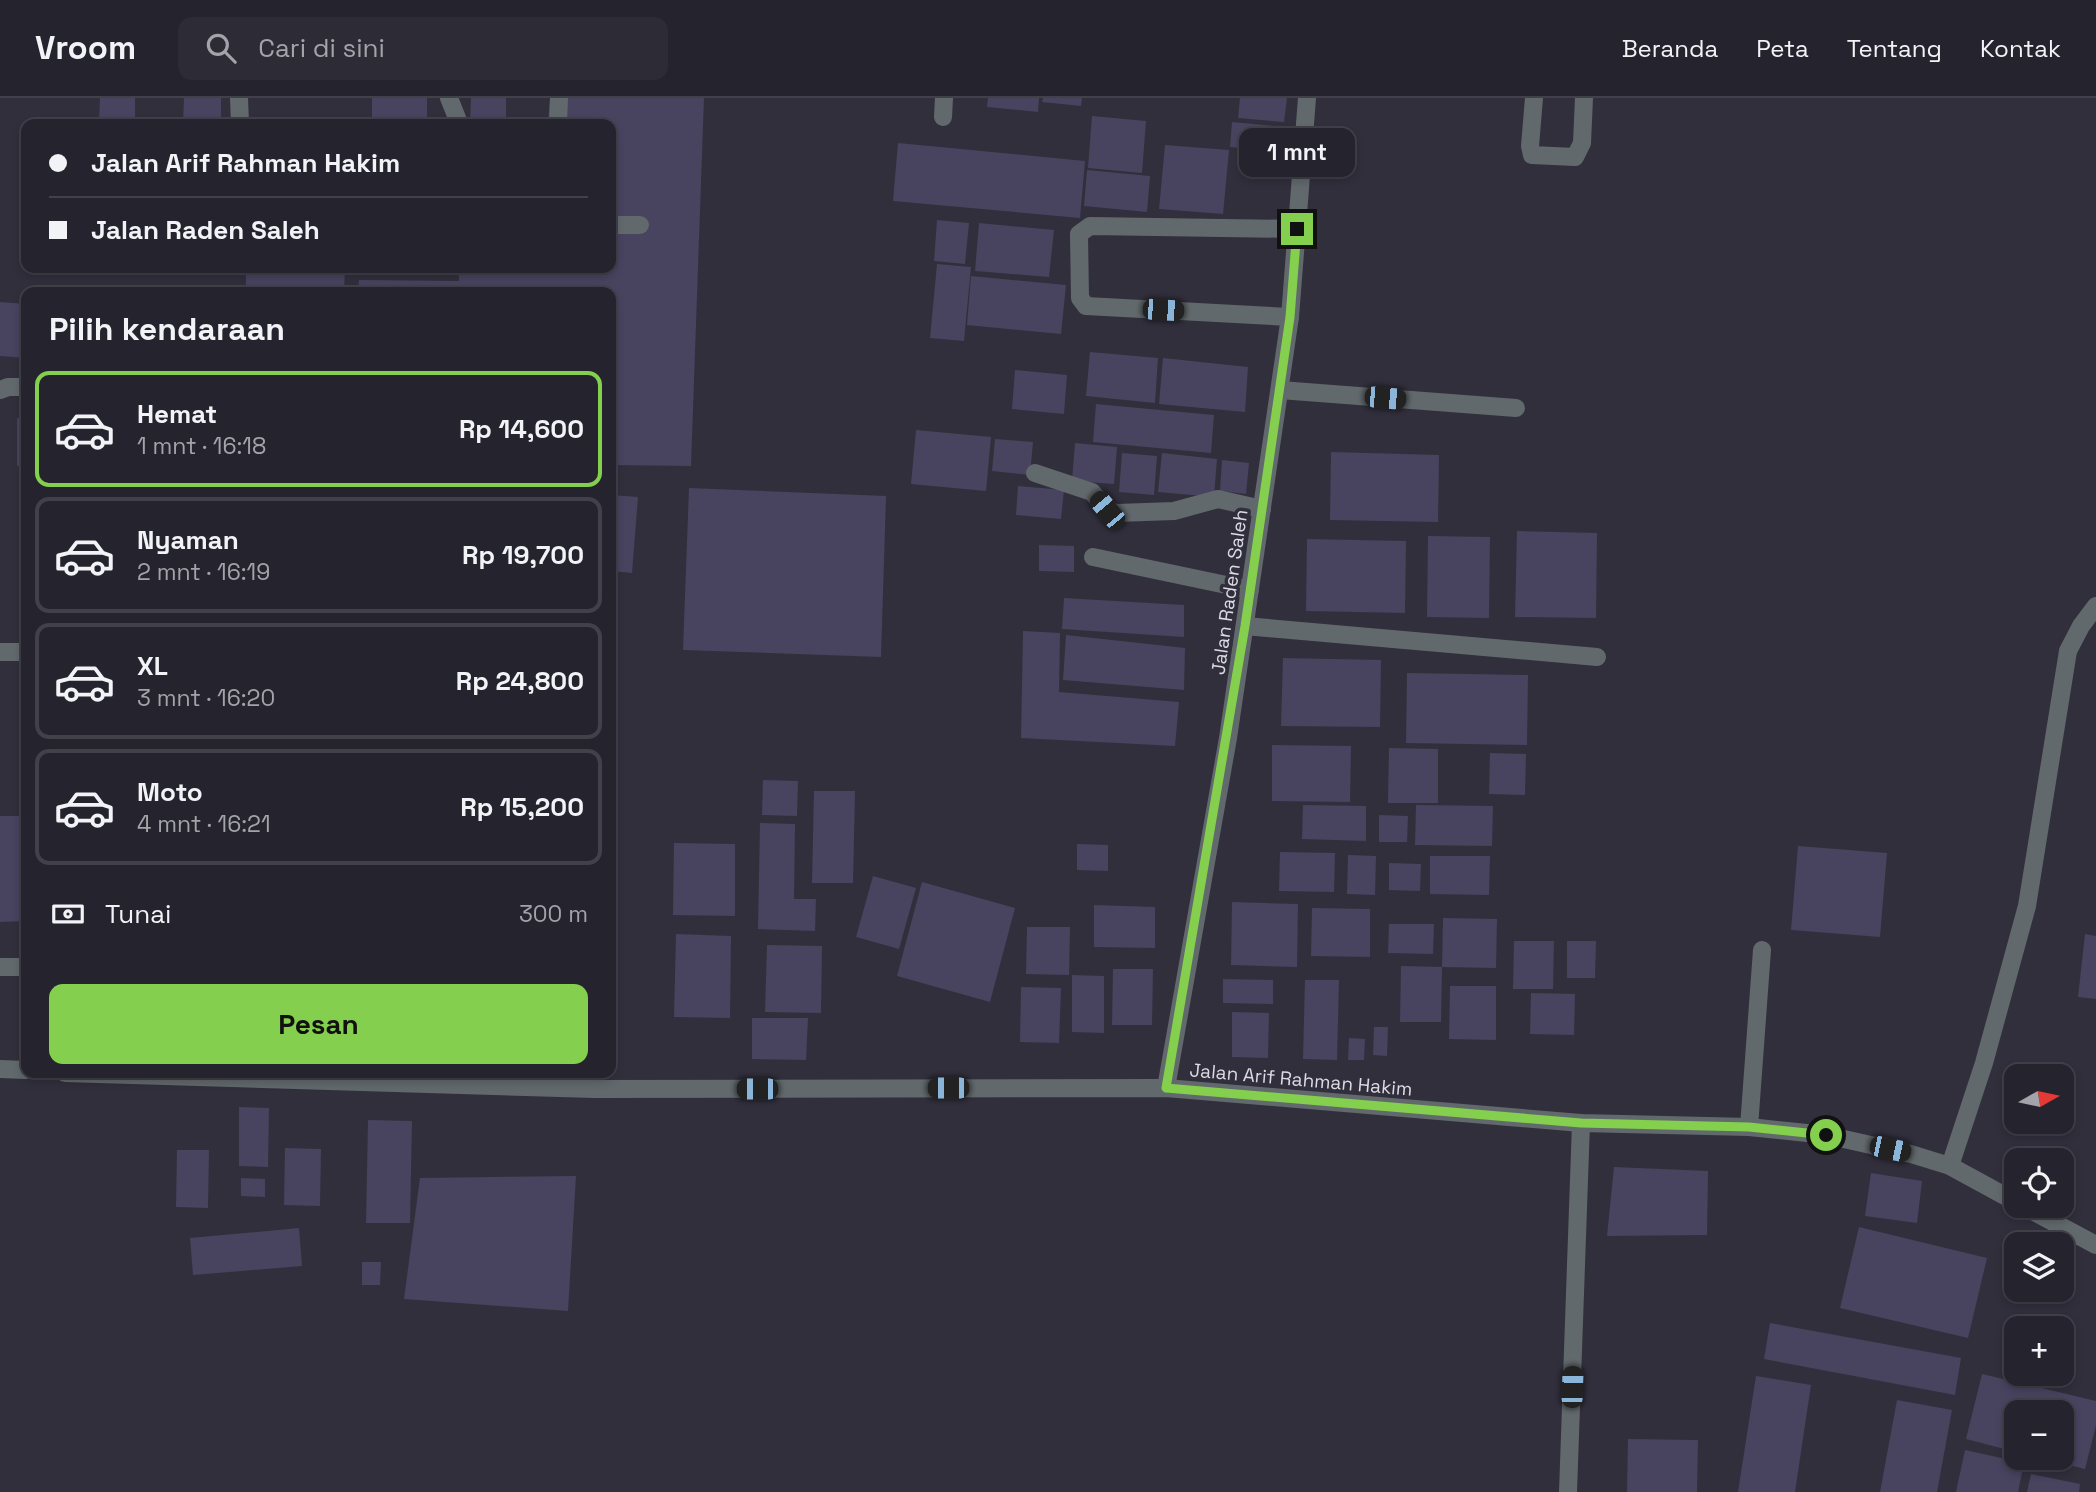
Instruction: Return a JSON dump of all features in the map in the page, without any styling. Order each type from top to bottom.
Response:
[{"type":"street","points":[[239,98],[240,119]]},
{"type":"street","points":[[449,98],[457,119]]},
{"type":"street","points":[[558,119],[559,98]]},
{"type":"street","points":[[943,117],[944,98]]},
{"type":"street","name":"Jalan Raden Saleh","points":[[1166,1088],[1245,626],[1280,390],[1290,317],[1307,98]]},
{"type":"street","points":[[1534,98],[1530,146],[1532,155],[1575,158],[1582,144],[1584,98]]},
{"type":"street","points":[[616,225],[640,225]]},
{"type":"street","points":[[1290,317],[1086,306],[1080,298],[1079,234],[1090,226],[1297,229]]},
{"type":"street","points":[[0,390],[21,387]]},
{"type":"street","points":[[1280,390],[1516,408]]},
{"type":"street","points":[[1035,473],[1092,492],[1107,510],[1117,513],[1174,511],[1218,499],[1262,509]]},
{"type":"street","points":[[1093,557],[1250,590]]},
{"type":"street","points":[[1950,1166],[1984,1063],[2027,906],[2068,651],[2081,626],[2096,606]]},
{"type":"street","points":[[1245,626],[1597,657]]},
{"type":"street","points":[[0,652],[21,652]]},
{"type":"street","points":[[1749,1127],[1762,950]]},
{"type":"street","points":[[0,967],[21,967]]},
{"type":"street","points":[[0,1069],[21,1070]]},
{"type":"street","name":"Jalan Arif Rahman Hakim","points":[[402,1078],[1166,1088],[1581,1123],[1749,1127],[1826,1135],[1911,1154],[1950,1166],[2004,1195]]},
{"type":"street","points":[[1568,1492],[1581,1123]]},
{"type":"street","points":[[2046,1218],[2096,1245]]},
{"type":"building","points":[[100,98],[135,98],[135,119],[99,119]]},
{"type":"building","points":[[184,98],[221,98],[221,119],[183,119]]},
{"type":"building","points":[[372,98],[427,98],[427,119],[372,119]]},
{"type":"building","points":[[471,98],[506,98],[506,119],[470,119]]},
{"type":"building","points":[[550,98],[704,98],[691,466],[616,465],[616,287],[358,287],[359,280],[459,281],[459,273],[616,273],[616,119],[548,119]]},
{"type":"building","points":[[988,98],[1039,98],[1038,112],[987,107]]},
{"type":"building","points":[[1043,98],[1082,98],[1081,106],[1042,102]]},
{"type":"building","points":[[1240,98],[1287,98],[1284,122],[1238,118]]},
{"type":"building","points":[[1092,116],[1146,121],[1142,173],[1088,168]]},
{"type":"building","points":[[1232,122],[1284,127],[1281,152],[1230,147]]},
{"type":"building","points":[[898,143],[1085,161],[1080,218],[893,201]]},
{"type":"building","points":[[1165,145],[1229,150],[1223,214],[1159,209]]},
{"type":"building","points":[[1087,170],[1150,176],[1147,212],[1084,206]]},
{"type":"building","points":[[937,220],[969,223],[965,264],[934,261]]},
{"type":"building","points":[[979,223],[1054,230],[1049,277],[975,271]]},
{"type":"building","points":[[937,264],[971,267],[964,341],[930,338]]},
{"type":"building","points":[[246,273],[345,273],[344,287],[246,287]]},
{"type":"building","points":[[971,276],[1066,285],[1061,334],[967,325]]},
{"type":"building","points":[[0,302],[21,304],[21,358],[0,356]]},
{"type":"building","points":[[1090,352],[1158,358],[1155,403],[1086,396]]},
{"type":"building","points":[[1163,358],[1248,367],[1245,412],[1159,404]]},
{"type":"building","points":[[1015,370],[1067,375],[1064,414],[1012,409]]},
{"type":"building","points":[[1096,404],[1214,415],[1211,453],[1093,442]]},
{"type":"building","points":[[17,418],[21,418],[21,466],[17,466]]},
{"type":"building","points":[[916,430],[991,437],[986,491],[911,484]]},
{"type":"building","points":[[995,439],[1033,442],[1030,475],[992,471]]},
{"type":"building","points":[[1075,443],[1117,447],[1114,484],[1072,481]]},
{"type":"building","points":[[1331,452],[1439,455],[1438,522],[1330,520]]},
{"type":"building","points":[[1122,453],[1157,456],[1154,495],[1119,492]]},
{"type":"building","points":[[1162,453],[1217,459],[1214,497],[1158,492]]},
{"type":"building","points":[[1222,460],[1249,463],[1246,494],[1220,491]]},
{"type":"building","points":[[1018,486],[1064,490],[1061,519],[1016,515]]},
{"type":"building","points":[[689,488],[886,496],[881,657],[683,650]]},
{"type":"building","points":[[616,495],[638,497],[632,573],[616,571]]},
{"type":"building","points":[[1517,531],[1597,533],[1596,618],[1515,617]]},
{"type":"building","points":[[1428,536],[1490,537],[1489,618],[1427,617]]},
{"type":"building","points":[[1307,539],[1406,541],[1405,613],[1306,611]]},
{"type":"building","points":[[1039,545],[1074,546],[1074,572],[1039,571]]},
{"type":"building","points":[[1064,598],[1184,605],[1184,637],[1062,629]]},
{"type":"building","points":[[1023,631],[1060,633],[1059,692],[1179,702],[1175,746],[1021,738]]},
{"type":"building","points":[[1066,635],[1185,648],[1184,690],[1063,680]]},
{"type":"building","points":[[1283,658],[1381,660],[1380,727],[1281,726]]},
{"type":"building","points":[[1407,673],[1528,675],[1527,745],[1406,743]]},
{"type":"building","points":[[1272,745],[1351,746],[1350,802],[1272,801]]},
{"type":"building","points":[[1389,748],[1438,749],[1438,803],[1388,803]]},
{"type":"building","points":[[1490,753],[1526,754],[1525,795],[1489,794]]},
{"type":"building","points":[[763,780],[798,781],[797,816],[762,815]]},
{"type":"building","points":[[814,791],[855,791],[853,883],[812,883]]},
{"type":"building","points":[[1303,805],[1366,806],[1366,841],[1302,839]]},
{"type":"building","points":[[1416,805],[1493,806],[1492,846],[1415,845]]},
{"type":"building","points":[[1379,815],[1408,816],[1407,842],[1379,842]]},
{"type":"building","points":[[0,816],[21,816],[21,921],[0,922]]},
{"type":"building","points":[[760,823],[795,824],[794,899],[816,899],[815,931],[758,929]]},
{"type":"building","points":[[674,843],[735,844],[735,916],[673,915]]},
{"type":"building","points":[[1077,844],[1108,845],[1108,871],[1077,870]]},
{"type":"building","points":[[1798,846],[1887,853],[1880,937],[1791,930]]},
{"type":"building","points":[[1280,852],[1335,853],[1334,892],[1279,891]]},
{"type":"building","points":[[1348,855],[1376,856],[1375,895],[1347,894]]},
{"type":"building","points":[[1430,856],[1490,856],[1489,895],[1430,894]]},
{"type":"building","points":[[1389,863],[1421,864],[1420,891],[1389,890]]},
{"type":"building","points":[[873,876],[916,888],[899,949],[856,937]]},
{"type":"building","points":[[922,882],[1015,908],[990,1002],[897,976]]},
{"type":"building","points":[[1232,902],[1298,904],[1297,967],[1231,965]]},
{"type":"building","points":[[1094,905],[1155,907],[1155,948],[1094,947]]},
{"type":"building","points":[[1312,908],[1370,909],[1370,957],[1311,956]]},
{"type":"building","points":[[1443,918],[1497,919],[1496,968],[1442,967]]},
{"type":"building","points":[[1389,924],[1434,924],[1433,954],[1388,953]]},
{"type":"building","points":[[1027,927],[1070,927],[1069,975],[1026,974]]},
{"type":"building","points":[[676,934],[731,936],[730,1018],[674,1017]]},
{"type":"building","points":[[2085,934],[2096,936],[2096,999],[2078,997]]},
{"type":"building","points":[[1514,941],[1554,941],[1553,989],[1513,989]]},
{"type":"building","points":[[1567,941],[1596,941],[1595,978],[1567,978]]},
{"type":"building","points":[[767,945],[822,946],[821,1013],[765,1012]]},
{"type":"building","points":[[1401,966],[1442,967],[1441,1022],[1400,1022]]},
{"type":"building","points":[[1113,969],[1153,969],[1152,1025],[1112,1025]]},
{"type":"building","points":[[1072,975],[1104,976],[1104,1033],[1072,1032]]},
{"type":"building","points":[[1223,979],[1273,980],[1273,1004],[1223,1003]]},
{"type":"building","points":[[1305,980],[1339,980],[1337,1060],[1303,1059]]},
{"type":"building","points":[[1450,986],[1496,986],[1496,1040],[1449,1039]]},
{"type":"building","points":[[1021,987],[1061,988],[1059,1043],[1020,1042]]},
{"type":"building","points":[[1531,993],[1575,994],[1574,1035],[1530,1034]]},
{"type":"building","points":[[1232,1012],[1269,1013],[1268,1058],[1232,1057]]},
{"type":"building","points":[[752,1018],[808,1018],[806,1060],[752,1059]]},
{"type":"building","points":[[1374,1027],[1388,1027],[1387,1056],[1373,1055]]},
{"type":"building","points":[[1349,1038],[1365,1039],[1364,1060],[1348,1060]]},
{"type":"building","points":[[239,1107],[269,1108],[268,1167],[239,1166]]},
{"type":"building","points":[[368,1120],[412,1121],[410,1223],[366,1223]]},
{"type":"building","points":[[285,1148],[321,1149],[320,1206],[284,1205]]},
{"type":"building","points":[[177,1150],[209,1150],[208,1208],[176,1207]]},
{"type":"building","points":[[1614,1167],[1708,1171],[1707,1235],[1607,1236]]},
{"type":"building","points":[[1871,1173],[1922,1181],[1917,1223],[1865,1216]]},
{"type":"building","points":[[576,1176],[568,1311],[404,1299],[420,1178]]},
{"type":"building","points":[[241,1178],[265,1179],[265,1197],[241,1196]]},
{"type":"building","points":[[1859,1227],[1987,1258],[1968,1338],[1840,1308]]},
{"type":"building","points":[[299,1228],[302,1266],[193,1275],[190,1238]]},
{"type":"building","points":[[362,1262],[381,1262],[380,1285],[362,1285]]},
{"type":"building","points":[[1770,1323],[1961,1358],[1955,1395],[1764,1359]]},
{"type":"building","points":[[1982,1374],[2004,1379],[2004,1386],[2033,1386],[2096,1401],[2096,1425],[2085,1469],[2074,1466],[2074,1400],[2004,1400],[2004,1449],[1966,1439]]},
{"type":"building","points":[[1756,1376],[1811,1385],[1795,1492],[1738,1492]]},
{"type":"building","points":[[1897,1400],[1952,1410],[1937,1492],[1880,1492]]},
{"type":"building","points":[[1628,1439],[1698,1440],[1697,1492],[1627,1492]]},
{"type":"building","points":[[1965,1450],[2004,1459],[2004,1470],[2023,1470],[2018,1492],[1956,1492]]},
{"type":"building","points":[[2031,1474],[2080,1484],[2079,1492],[2027,1492]]},
{"type":"route","points":[[1297,229],[1290,317],[1228,738],[1166,1088],[1581,1123],[1749,1127],[1826,1135]]}]
